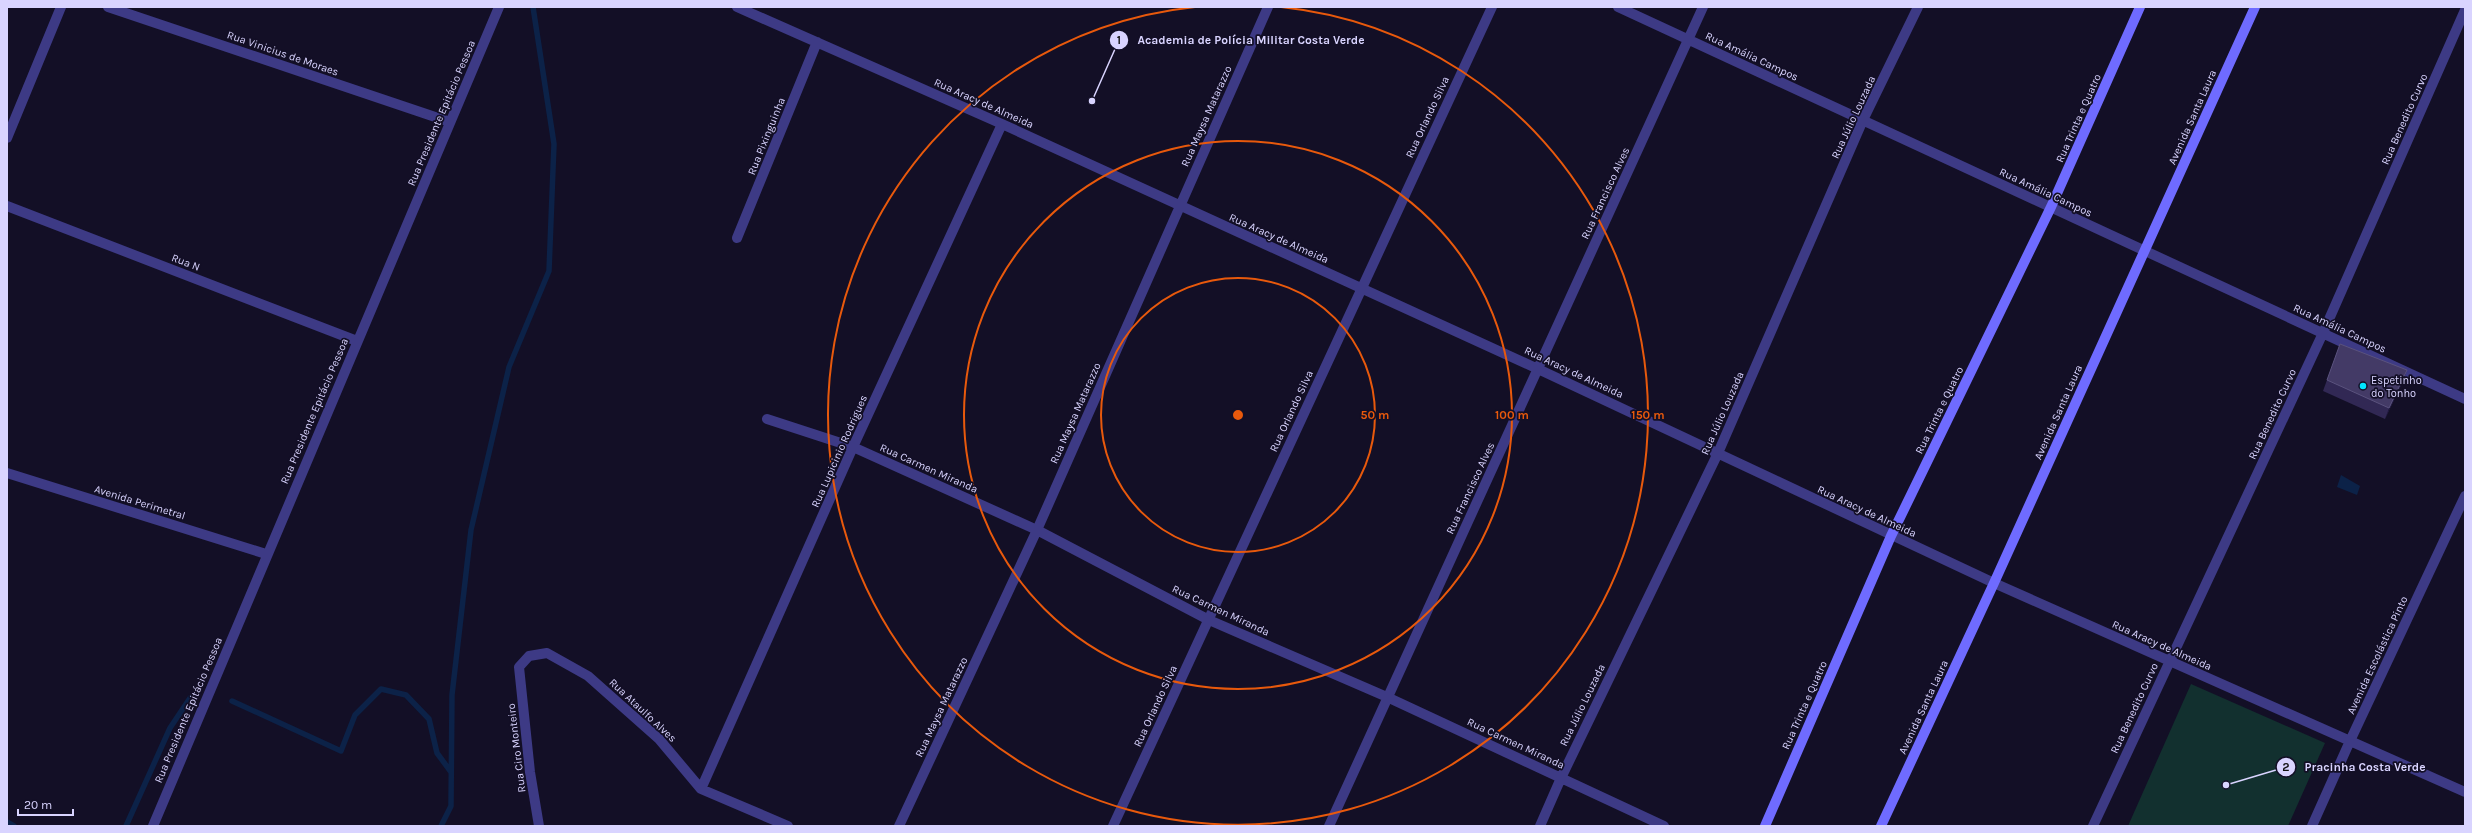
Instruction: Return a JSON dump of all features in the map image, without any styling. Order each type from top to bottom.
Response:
[{"type":"street","points":[[7,138],[61,7]]},
{"type":"street","name":"Rua Vinicius de Moraes","points":[[108,7],[450,122]]},
{"type":"street","name":"Rua Presidente Epitácio Pessoa","points":[[153,826],[266,554],[499,7]]},
{"type":"street","name":"Rua Aracy de Almeida","points":[[737,7],[1002,124],[1178,206],[1360,287],[1994,583],[2465,792]]},
{"type":"street","name":"Rua Maysa Matarazzo","points":[[899,826],[1037,530],[1178,206],[1268,7]]},
{"type":"street","name":"Rua Orlando Silva","points":[[1113,826],[1209,620],[1360,287],[1492,7]]},
{"type":"street","name":"Rua Amália Campos","points":[[1618,7],[2465,399]]},
{"type":"street","name":"Rua Francisco Alves","points":[[1329,826],[1387,696],[1703,7]]},
{"type":"street","name":"Rua Júlio Louzada","points":[[1540,826],[1561,778],[1718,453],[1863,120],[1918,7]]},
{"type":"street","name":"Rua Trinta e Quatro","points":[[1765,826],[1891,536],[2051,208],[2140,7]]},
{"type":"street","name":"Avenida Santa Laura","points":[[1881,826],[1994,583],[2254,7]]},
{"type":"street","name":"Rua Benedito Curvo","points":[[2093,826],[2323,333],[2465,10]]},
{"type":"street","name":"Rua Pixinguinha","points":[[737,238],[817,42]]},
{"type":"street","name":"Rua Lupicinio Rodrigues","points":[[701,789],[853,447],[1002,124]]},
{"type":"street","name":"Rua N","points":[[7,206],[357,340]]},
{"type":"street","name":"Rua Carmen Miranda","points":[[767,419],[853,447],[1037,530],[1209,620],[1387,696],[1664,826]]},
{"type":"street","name":"Avenida Perimetral","points":[[7,473],[266,554]]},
{"type":"street","name":"Avenida Escolástica Pinto","points":[[2312,826],[2350,741],[2465,496]]},
{"type":"street","name":"Rua Ataulfo Alves","points":[[519,667],[529,656],[547,653],[588,676],[659,739],[701,789],[788,826]]},
{"type":"street","name":"Rua Ciro Monteiro","points":[[519,667],[530,772],[539,826]]},
{"type":"green space","points":[[2191,684],[2325,743],[2288,826],[2128,826]]},
{"type":"water","points":[[2341,475],[2360,486],[2357,495],[2337,487]]},
{"type":"building","name":"Espetinho do Tonho","points":[[2340,344],[2407,370],[2389,408],[2327,380]]},
{"type":"waterway","points":[[441,826],[451,806],[452,695],[471,530],[509,367],[549,271],[554,144],[533,7]]},
{"type":"waterway","points":[[232,701],[341,751],[355,715],[381,689],[406,695],[429,719],[437,753],[451,772]]},
{"type":"waterway","points":[[126,826],[170,728],[190,698]]},
{"type":"waterway","points":[[7,822],[14,826]]},
{"type":"place","name":"Academia de Polícia Militar Costa Verde","points":[[1092,101]]},
{"type":"place","name":"Espetinho do Tonho","points":[[2363,386]]},
{"type":"place","name":"Pracinha Costa Verde","points":[[2226,785]]}]
